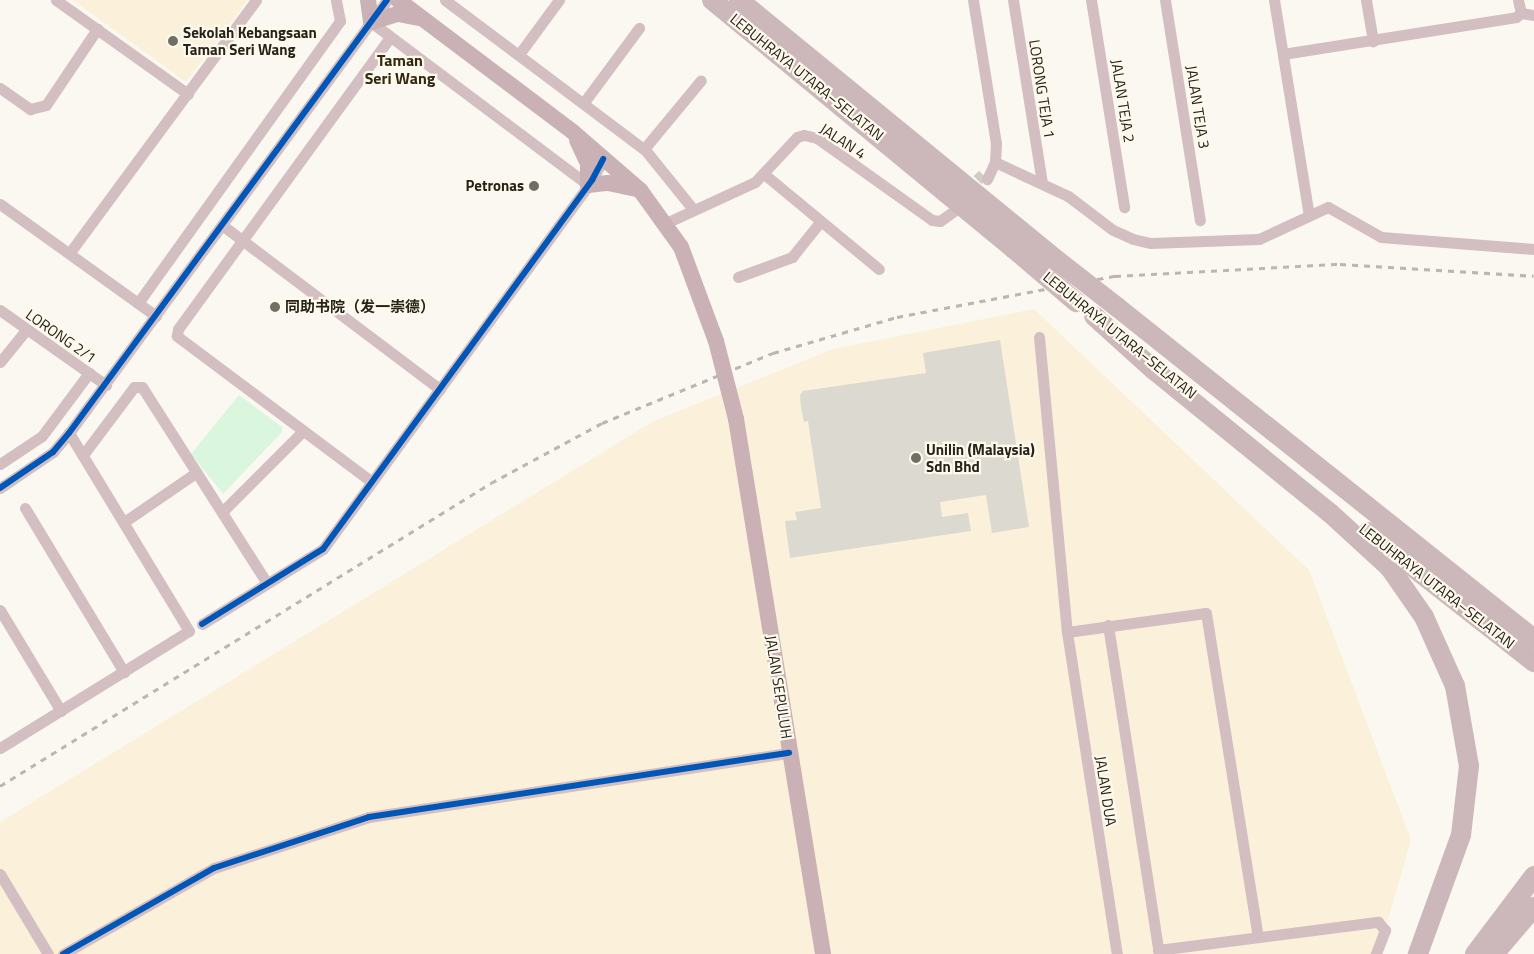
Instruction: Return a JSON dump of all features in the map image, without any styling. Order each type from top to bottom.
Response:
[{"type":"highway","name":"LEBUHRAYA UTARA–SELATAN","points":[[712,0],[1076,302],[1534,662]]},
{"type":"highway","name":"LEBUHRAYA UTARA–SELATAN","points":[[739,0],[1049,254],[1534,639]]},
{"type":"highway","points":[[1094,316],[1154,370],[1337,519],[1390,568],[1424,617],[1455,686],[1469,766],[1461,835],[1418,954]]},
{"type":"highway","points":[[1475,954],[1534,876]]},
{"type":"highway","points":[[1494,954],[1534,908]]},
{"type":"main road","points":[[368,0],[371,22],[398,14],[424,19]]},
{"type":"main road","name":"JALAN SEPULUH","points":[[398,0],[573,132],[640,190],[666,223],[693,274],[716,341],[736,419],[822,954]]},
{"type":"main road","points":[[573,132],[584,152],[590,183],[608,183],[640,190]]},
{"type":"street","points":[[56,0],[188,94]]},
{"type":"street","points":[[71,251],[256,0]]},
{"type":"street","points":[[138,302],[340,21],[336,0]]},
{"type":"street","points":[[0,488],[53,452],[69,433],[387,0]]},
{"type":"street","points":[[520,53],[559,0]]},
{"type":"street","points":[[973,0],[994,134],[989,171],[1042,183],[1068,196],[1113,230],[1132,240],[1151,242],[1259,239],[1328,207],[1335,209],[1370,232],[1394,240],[1534,249]]},
{"type":"street","name":"LORONG TEJA 1","points":[[1013,0],[1042,183]]},
{"type":"street","name":"JALAN TEJA 2","points":[[1091,0],[1124,207]]},
{"type":"street","name":"JALAN TEJA 3","points":[[1165,0],[1200,220]]},
{"type":"street","points":[[1274,0],[1309,215]]},
{"type":"street","points":[[1366,0],[1372,41]]},
{"type":"street","points":[[1518,0],[1521,13]]},
{"type":"street","points":[[453,2],[585,101],[644,149],[692,208]]},
{"type":"street","points":[[1283,54],[1372,41],[1521,13],[1534,15]]},
{"type":"street","points":[[371,22],[590,183]]},
{"type":"street","points":[[585,101],[639,28]]},
{"type":"street","points":[[0,88],[30,109],[46,105],[97,29]]},
{"type":"street","points":[[372,482],[177,336],[178,329],[390,37]]},
{"type":"street","points":[[644,149],[701,80]]},
{"type":"street","name":"JALAN 4","points":[[666,223],[692,208],[744,187],[764,174],[797,137],[811,136],[928,217],[938,222],[950,211]]},
{"type":"street","points":[[202,624],[316,555],[372,482],[607,162]]},
{"type":"street","points":[[764,174],[879,269]]},
{"type":"street","points":[[0,204],[71,251],[156,316]]},
{"type":"street","points":[[738,277],[792,257],[820,222]]},
{"type":"street","points":[[222,225],[440,389]]},
{"type":"street","name":"LORONG 2/1","points":[[0,310],[106,385]]},
{"type":"street","points":[[0,362],[26,330]]},
{"type":"street","name":"JALAN DUA","points":[[1039,337],[1066,632],[1117,954]]},
{"type":"street","points":[[0,464],[42,436],[88,373]]},
{"type":"street","points":[[83,455],[138,386],[197,472],[267,583]]},
{"type":"street","points":[[222,512],[304,432]]},
{"type":"street","points":[[0,748],[189,630],[69,433]]},
{"type":"street","points":[[124,522],[197,472]]},
{"type":"street","points":[[25,508],[124,672]]},
{"type":"street","points":[[0,610],[61,711]]},
{"type":"street","points":[[1066,632],[1199,612],[1206,613],[1210,620],[1258,936]]},
{"type":"street","points":[[1108,625],[1159,952],[1258,936],[1378,922],[1386,930],[1376,954]]},
{"type":"street","points":[[63,954],[174,888],[214,868],[369,817],[789,753]]},
{"type":"street","points":[[0,874],[48,954]]},
{"type":"shaded area","name":"Sekolah Kebangsaan Taman Seri Wang","points":[[73,0],[248,0],[186,82]]},
{"type":"shaded area","points":[[1034,309],[1309,570],[1411,840],[1378,954],[0,954],[0,822],[652,422],[833,349]]},
{"type":"green space","points":[[239,395],[282,427],[282,432],[223,494],[191,454]]},
{"type":"building","name":"Unilin (Malaysia) Sdn Bhd","points":[[1000,340],[1029,527],[992,533],[986,495],[940,502],[942,517],[968,513],[971,531],[790,558],[785,521],[797,520],[795,512],[821,508],[808,421],[804,422],[801,408],[800,395],[803,391],[926,373],[923,353]]},
{"type":"tunnel","points":[[966,191],[983,174]]},
{"type":"railway","points":[[0,786],[491,483],[602,423],[773,353],[897,317],[1115,276],[1340,264],[1534,276]]},
{"type":"cycle path","points":[[0,488],[53,452],[69,433],[387,0]]},
{"type":"cycle path","points":[[202,624],[323,549],[592,180],[603,159]]},
{"type":"cycle path","points":[[63,954],[214,868],[369,817],[789,753]]},
{"type":"place","name":"Sekolah Kebangsaan Taman Seri Wang","points":[[173,41]]},
{"type":"place","name":"Petronas","points":[[534,186]]},
{"type":"place","name":"同助书院（发一崇德）","points":[[275,307]]},
{"type":"place","name":"Unilin (Malaysia) Sdn Bhd","points":[[916,458]]},
{"type":"district","name":"Taman Seri Wang","points":[[400,69]]}]
